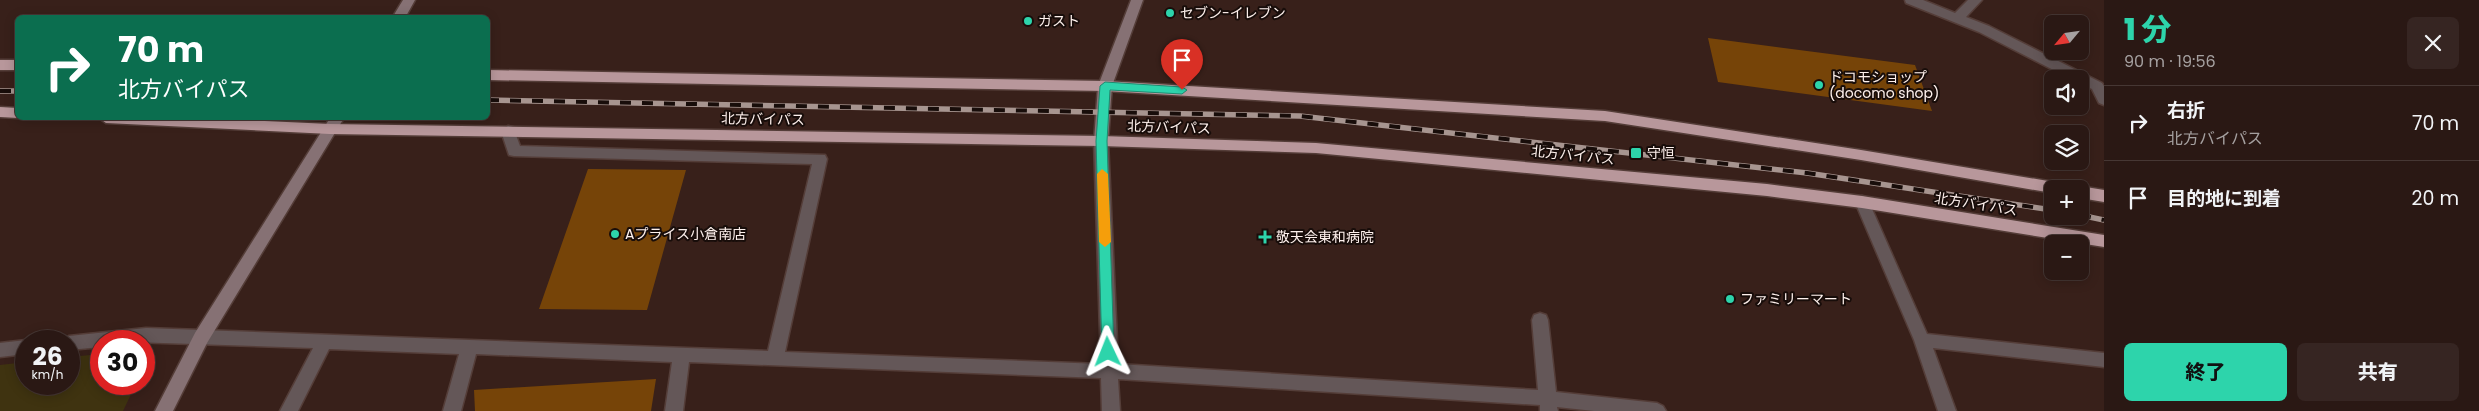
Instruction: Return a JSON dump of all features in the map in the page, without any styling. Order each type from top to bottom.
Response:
[{"type":"highway","points":[[0,65],[15,65]]},
{"type":"highway","name":"北方バイパス","points":[[490,75],[1105,86],[1605,116],[1861,155],[2044,186]]},
{"type":"highway","points":[[0,112],[15,113]]},
{"type":"highway","name":"北方バイパス","points":[[197,120],[333,123],[508,131],[1101,141],[1316,148],[1767,190],[1862,202],[2104,241]]},
{"type":"highway","points":[[2089,194],[2104,196]]},
{"type":"street","points":[[400,15],[409,0]]},
{"type":"street","points":[[1111,411],[1101,141],[1105,86],[1137,0]]},
{"type":"street","points":[[1911,0],[1957,18],[2097,86],[2104,100]]},
{"type":"street","points":[[1957,18],[1976,0]]},
{"type":"street","points":[[164,411],[201,338],[333,123]]},
{"type":"street","points":[[508,131],[514,151],[820,159],[774,359]]},
{"type":"street","points":[[1862,202],[1922,340],[1947,411]]},
{"type":"street","points":[[1540,320],[1548,405]]},
{"type":"street","points":[[80,342],[146,335],[1109,371],[1548,405],[1657,411]]},
{"type":"street","points":[[1922,340],[2104,360]]},
{"type":"street","points":[[289,411],[324,342]]},
{"type":"street","points":[[0,350],[15,348]]},
{"type":"street","points":[[452,411],[469,348]]},
{"type":"street","points":[[674,411],[681,356]]},
{"type":"shaded area","points":[[90,355],[90,395],[131,395],[123,411],[0,411],[0,365],[15,363],[15,395],[80,395],[80,356]]},
{"type":"building","points":[[1708,38],[1915,65],[1932,111],[1718,82]]},
{"type":"building","points":[[588,169],[686,170],[647,310],[539,309]]},
{"type":"building","points":[[656,379],[651,411],[475,411],[474,390]]},
{"type":"railway","points":[[0,91],[15,91]]},
{"type":"railway","points":[[490,100],[1300,116],[1807,173],[2044,209]]},
{"type":"railway","points":[[2089,217],[2104,220]]},
{"type":"slow traffic","points":[[1102,174],[1105,242]]},
{"type":"place","name":"セブン-イレブン","points":[[1170,13]]},
{"type":"place","name":"ガスト","points":[[1028,21]]},
{"type":"place","name":"ドコモショップ (docomo shop)","points":[[1819,85]]},
{"type":"place","name":"守恒","points":[[1636,153]]},
{"type":"place","name":"Aプライス小倉南店","points":[[615,234]]},
{"type":"place","name":"敬天会東和病院","points":[[1265,237]]},
{"type":"place","name":"ファミリーマート","points":[[1730,299]]},
{"type":"route","points":[[1108,352],[1101,141],[1105,86],[1182,90]]}]
